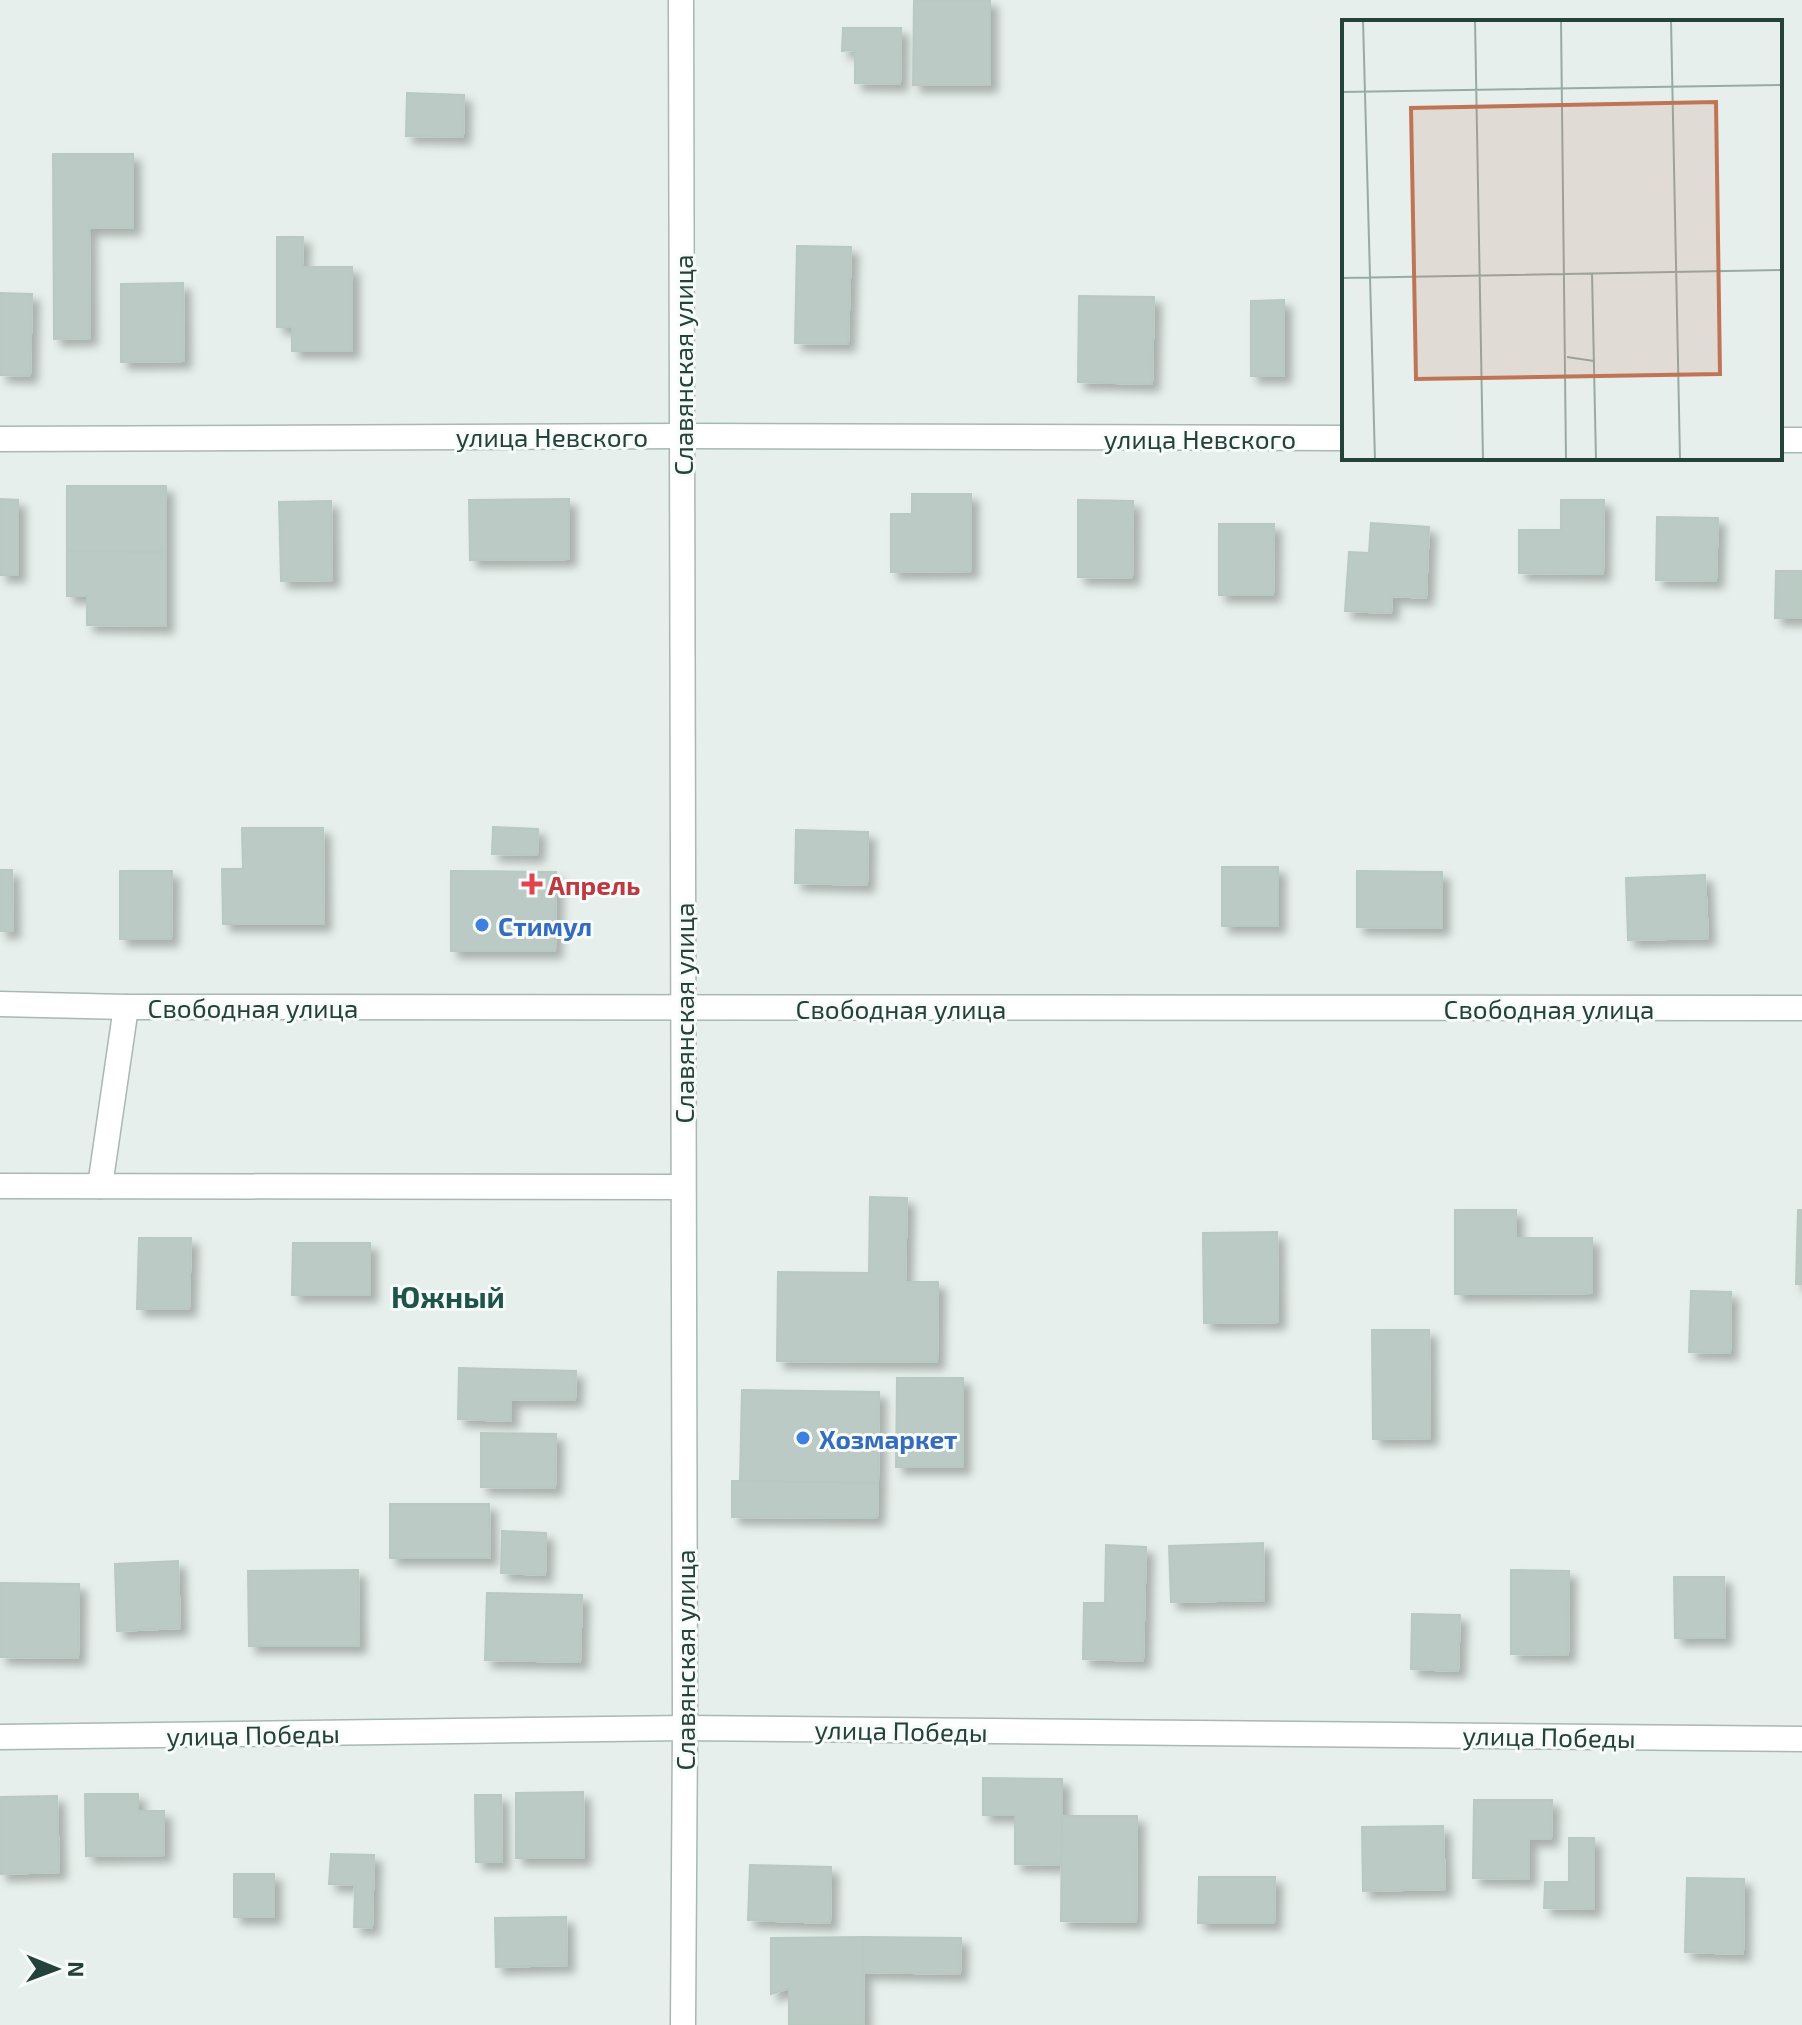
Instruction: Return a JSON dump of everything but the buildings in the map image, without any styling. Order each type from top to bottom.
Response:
[{"type":"street","name":"Славянская улица","points":[[681,0],[683,2025]]},
{"type":"street","name":"улица Невского","points":[[0,439],[683,436],[1342,438]]},
{"type":"street","name":"Свободная улица","points":[[0,1004],[126,1007],[1802,1008]]},
{"type":"street","points":[[100,1186],[126,1007]]},
{"type":"street","points":[[0,1186],[682,1187]]},
{"type":"street","name":"улица Победы","points":[[0,1737],[685,1728],[1802,1739]]},
{"type":"place","name":"Апрель","points":[[532,884]]},
{"type":"place","name":"Стимул","points":[[482,925]]},
{"type":"place","name":"Хозмаркет","points":[[803,1438]]},
{"type":"district","name":"Южный","points":[[448,1296]]}]
